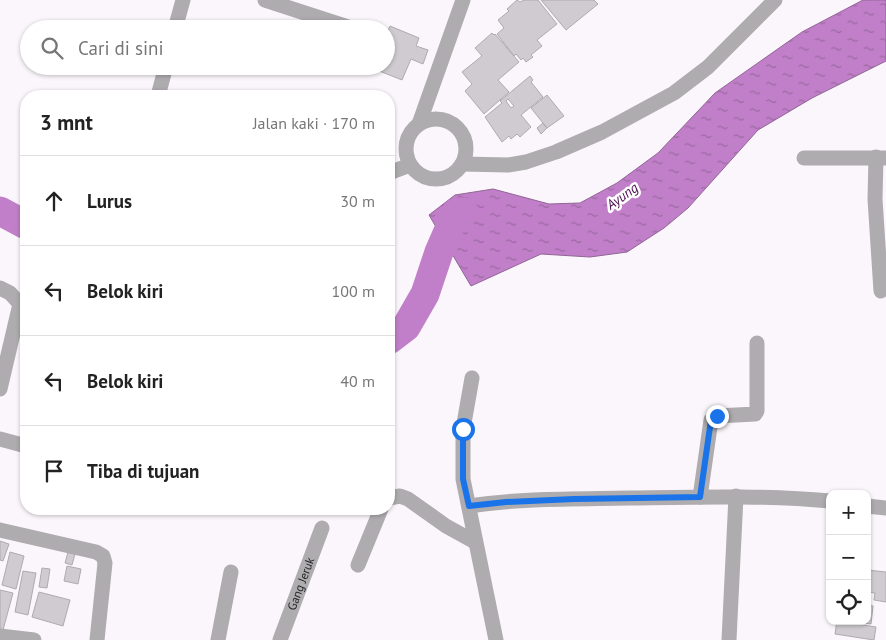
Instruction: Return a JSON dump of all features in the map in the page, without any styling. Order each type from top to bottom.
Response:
[{"type":"street","points":[[177,20],[183,0]]},
{"type":"street","points":[[265,0],[326,20]]},
{"type":"street","points":[[419,124],[461,5],[473,0]]},
{"type":"street","points":[[462,164],[508,165],[526,162],[556,152],[602,132],[674,93],[708,67],[775,0]]},
{"type":"street","points":[[160,90],[164,75]]},
{"type":"street","points":[[436,118],[453,124],[460,130],[466,147],[465,156],[462,164],[449,176],[441,179],[424,177],[410,165],[406,154],[406,143],[411,132],[419,124],[436,118]]},
{"type":"street","points":[[804,158],[881,158],[875,198],[881,291]]},
{"type":"street","points":[[395,171],[410,165]]},
{"type":"street","points":[[0,288],[10,293],[20,304],[0,389]]},
{"type":"street","points":[[700,497],[711,420],[717,416],[755,414],[757,411],[757,343]]},
{"type":"street","points":[[472,378],[463,429],[463,479],[496,640]]},
{"type":"street","points":[[0,439],[20,444]]},
{"type":"street","points":[[395,497],[400,496],[408,499],[446,526],[475,542]]},
{"type":"street","points":[[729,640],[736,496]]},
{"type":"street","points":[[469,506],[506,502],[574,499],[736,496],[788,497],[826,501]]},
{"type":"street","points":[[871,506],[886,508]]},
{"type":"street","points":[[358,565],[379,515]]},
{"type":"street","name":"Gang Jeruk","points":[[280,640],[322,528]]},
{"type":"street","points":[[0,530],[96,552],[103,556],[105,563],[97,640]]},
{"type":"street","points":[[218,640],[231,572]]},
{"type":"street","points":[[0,636],[34,640]]},
{"type":"water","points":[[863,0],[886,0],[886,61],[812,98],[758,130],[688,208],[664,228],[627,252],[590,257],[541,254],[471,286],[429,215],[455,195],[493,189],[549,204],[580,203],[617,183],[658,153],[715,93],[802,32]]},
{"type":"building","points":[[517,0],[520,2],[524,0],[538,0],[557,24],[537,40],[542,46],[526,62],[523,58],[521,60],[516,54],[514,56],[497,34],[504,28],[498,20],[509,11],[507,9]]},
{"type":"building","points":[[541,0],[594,0],[598,4],[566,30]]},
{"type":"building","points":[[395,28],[419,38],[416,46],[428,50],[423,64],[411,59],[402,80],[390,75],[395,75]]},
{"type":"building","points":[[492,33],[495,34],[519,62],[498,80],[509,92],[484,114],[465,91],[472,84],[462,72],[482,56],[475,48]]},
{"type":"building","points":[[530,76],[533,80],[531,82],[543,97],[521,115],[531,127],[520,137],[517,134],[511,139],[509,136],[502,142],[485,117],[502,103],[500,101]],"holes":[[[508,99],[514,106],[511,108],[506,101]]]},
{"type":"building","points":[[547,95],[564,116],[547,128],[531,108]]},
{"type":"building","points":[[543,123],[547,128],[541,134],[537,128]]},
{"type":"building","points":[[0,541],[9,544],[3,561],[0,560]]},
{"type":"building","points":[[10,552],[24,556],[16,589],[2,585]]},
{"type":"building","points":[[68,552],[75,554],[72,565],[65,563]]},
{"type":"building","points":[[67,566],[81,569],[78,584],[64,581]]},
{"type":"building","points":[[42,568],[50,569],[47,588],[39,587]]},
{"type":"building","points":[[871,570],[886,572],[886,602],[874,600],[875,593],[871,592]]},
{"type":"building","points":[[23,571],[36,573],[28,615],[15,612]]},
{"type":"building","points":[[0,590],[13,593],[3,630],[0,629]]},
{"type":"building","points":[[39,592],[70,600],[63,626],[32,617]]},
{"type":"building","points":[[871,606],[873,606],[871,624]]},
{"type":"building","points":[[836,625],[876,627],[874,640],[835,634]]},
{"type":"waterway","name":"Ayung","points":[[0,211],[20,222]]},
{"type":"waterway","name":"Ayung","points":[[395,335],[406,327],[425,294],[439,252],[456,213],[464,212]]},
{"type":"route","points":[[463,429],[463,479],[469,506],[506,502],[574,499],[700,497],[708,434],[711,420],[717,416]]}]
